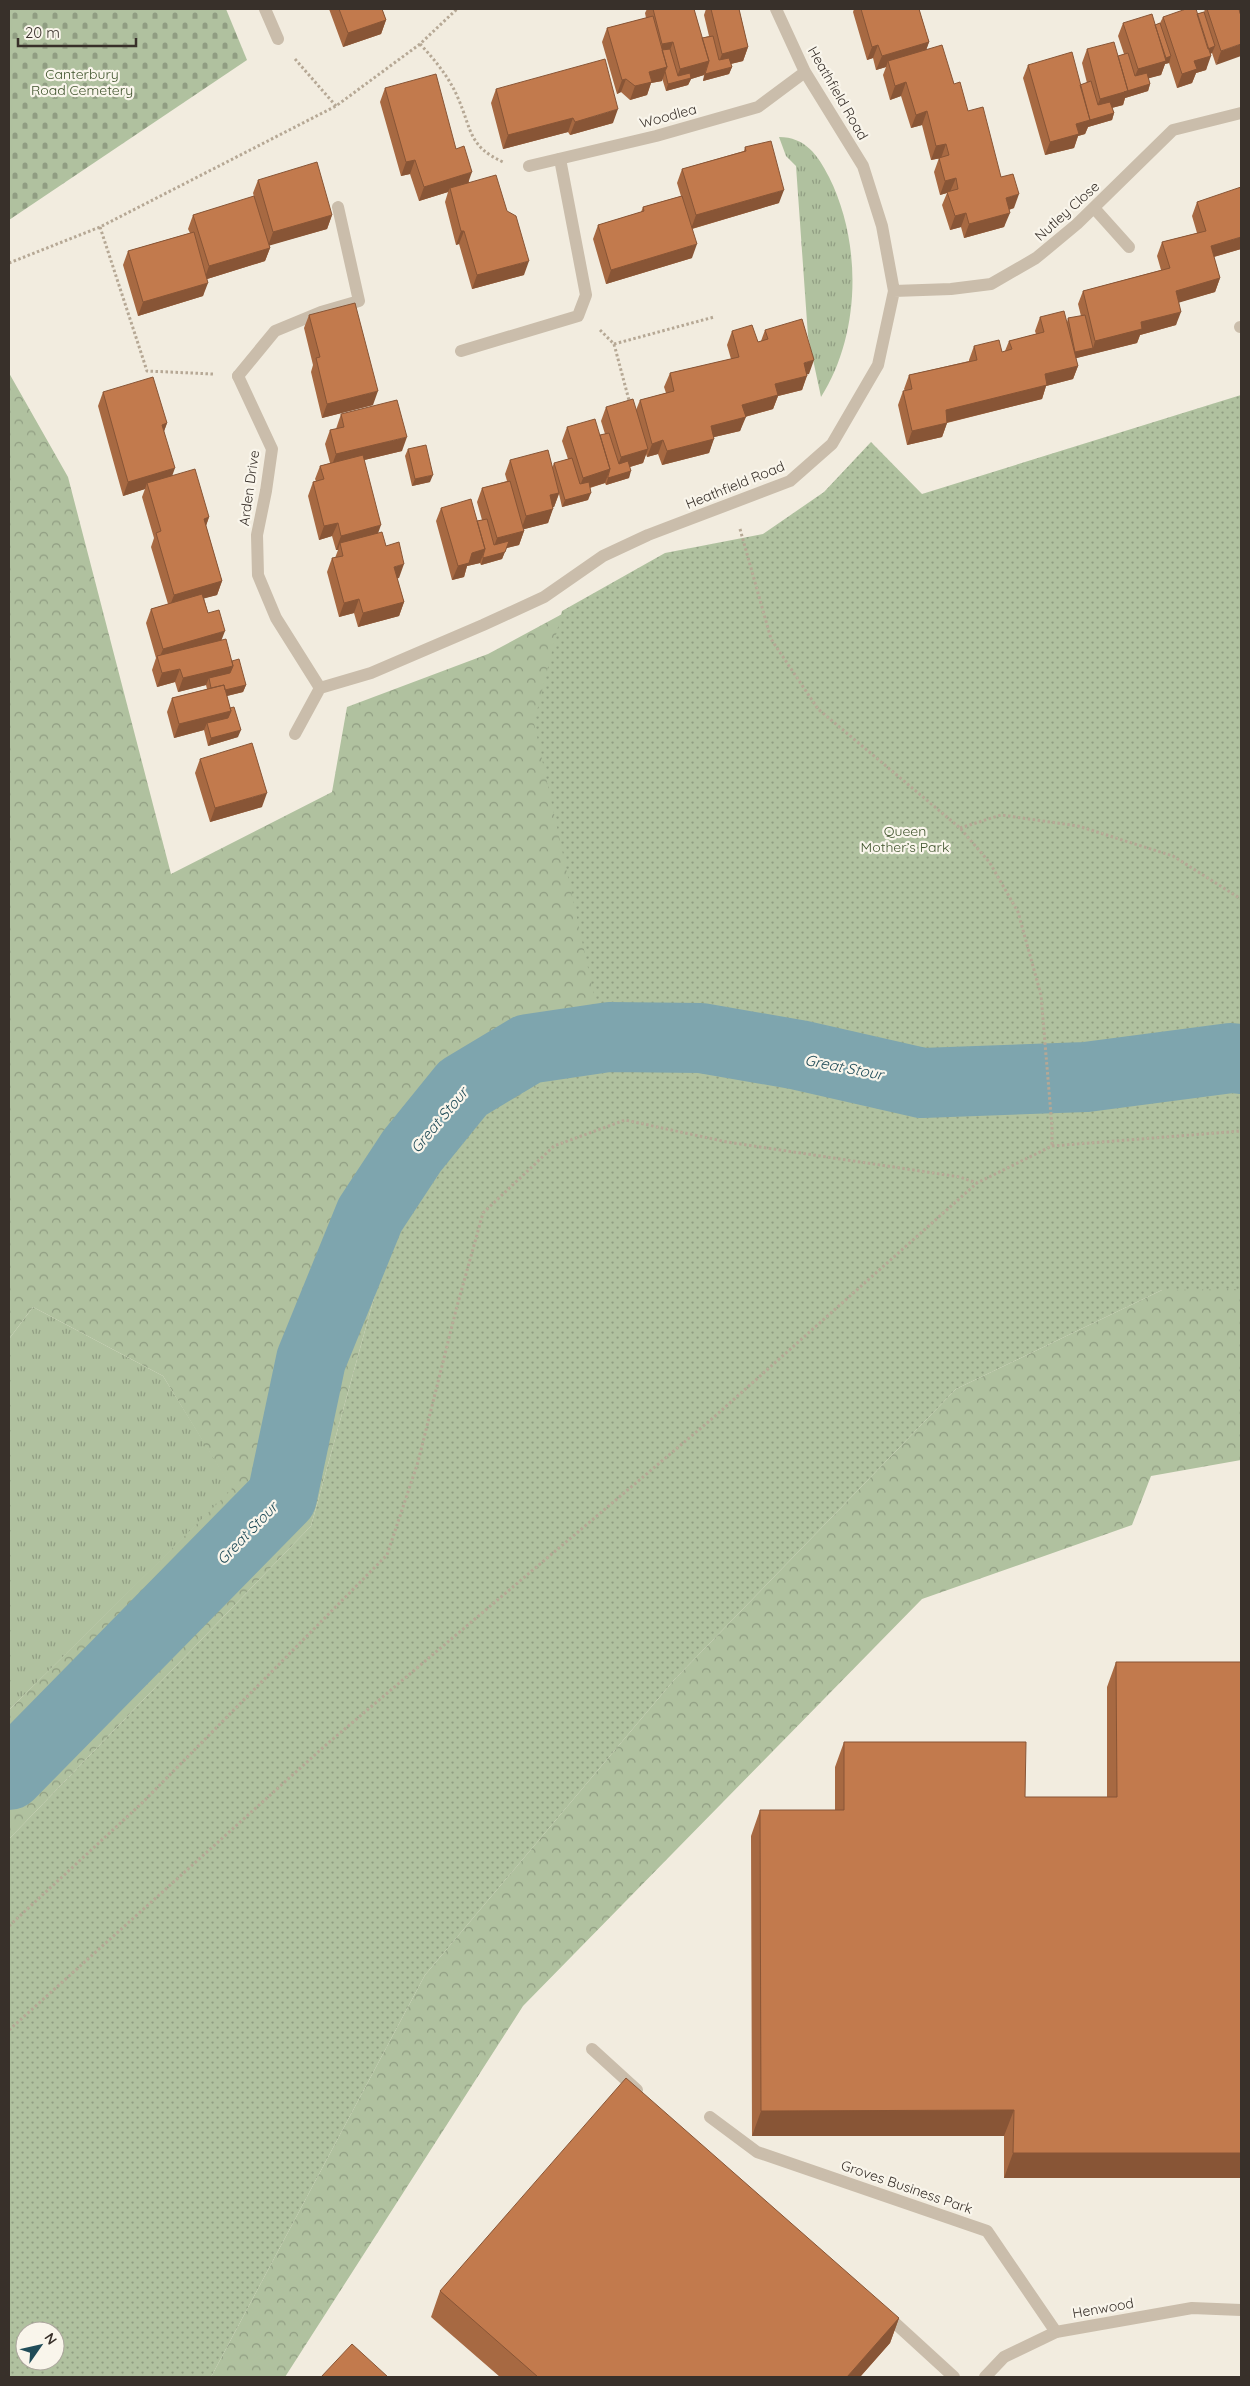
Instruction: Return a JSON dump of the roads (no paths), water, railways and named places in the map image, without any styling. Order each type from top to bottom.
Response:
[{"type":"street","points":[[266,9],[278,39]]},
{"type":"street","name":"Heathfield Road","points":[[320,688],[371,673],[483,625],[544,597],[603,556],[648,535],[790,481],[832,444],[878,365],[894,291],[882,226],[863,166],[805,72],[776,9]]},
{"type":"street","name":"Woodlea","points":[[529,166],[656,136],[758,107],[805,72]]},
{"type":"street","name":"Nutley Close","points":[[894,291],[951,289],[991,284],[1036,258],[1094,208],[1173,130],[1241,113]]},
{"type":"street","points":[[461,351],[578,316],[586,295],[560,159]]},
{"type":"street","name":"Arden Drive","points":[[320,688],[276,618],[258,575],[257,535],[272,449],[238,376],[275,331],[321,312],[359,300],[338,207]]},
{"type":"street","points":[[1094,208],[1129,247]]},
{"type":"street","points":[[295,734],[320,688]]},
{"type":"street","points":[[592,2049],[644,2096]]},
{"type":"street","name":"Groves Business Park","points":[[710,2117],[757,2152],[987,2231],[1056,2332]]},
{"type":"street","points":[[873,2304],[954,2377]]},
{"type":"street","name":"Henwood","points":[[984,2377],[1004,2357],[1056,2332],[1192,2308],[1241,2310]]},
{"type":"waterway","name":"Great Stour","points":[[9,1775],[282,1497],[311,1360],[370,1215],[412,1151],[463,1088],[528,1049],[609,1037],[701,1038],[799,1055],[922,1083],[1086,1077],[1231,1058],[1241,1059]]},
{"type":"park label","name":"Canterbury Road Cemetery","points":[[82,82]]},
{"type":"park label","name":"Queen Mother’s Park","points":[[905,840]]}]
